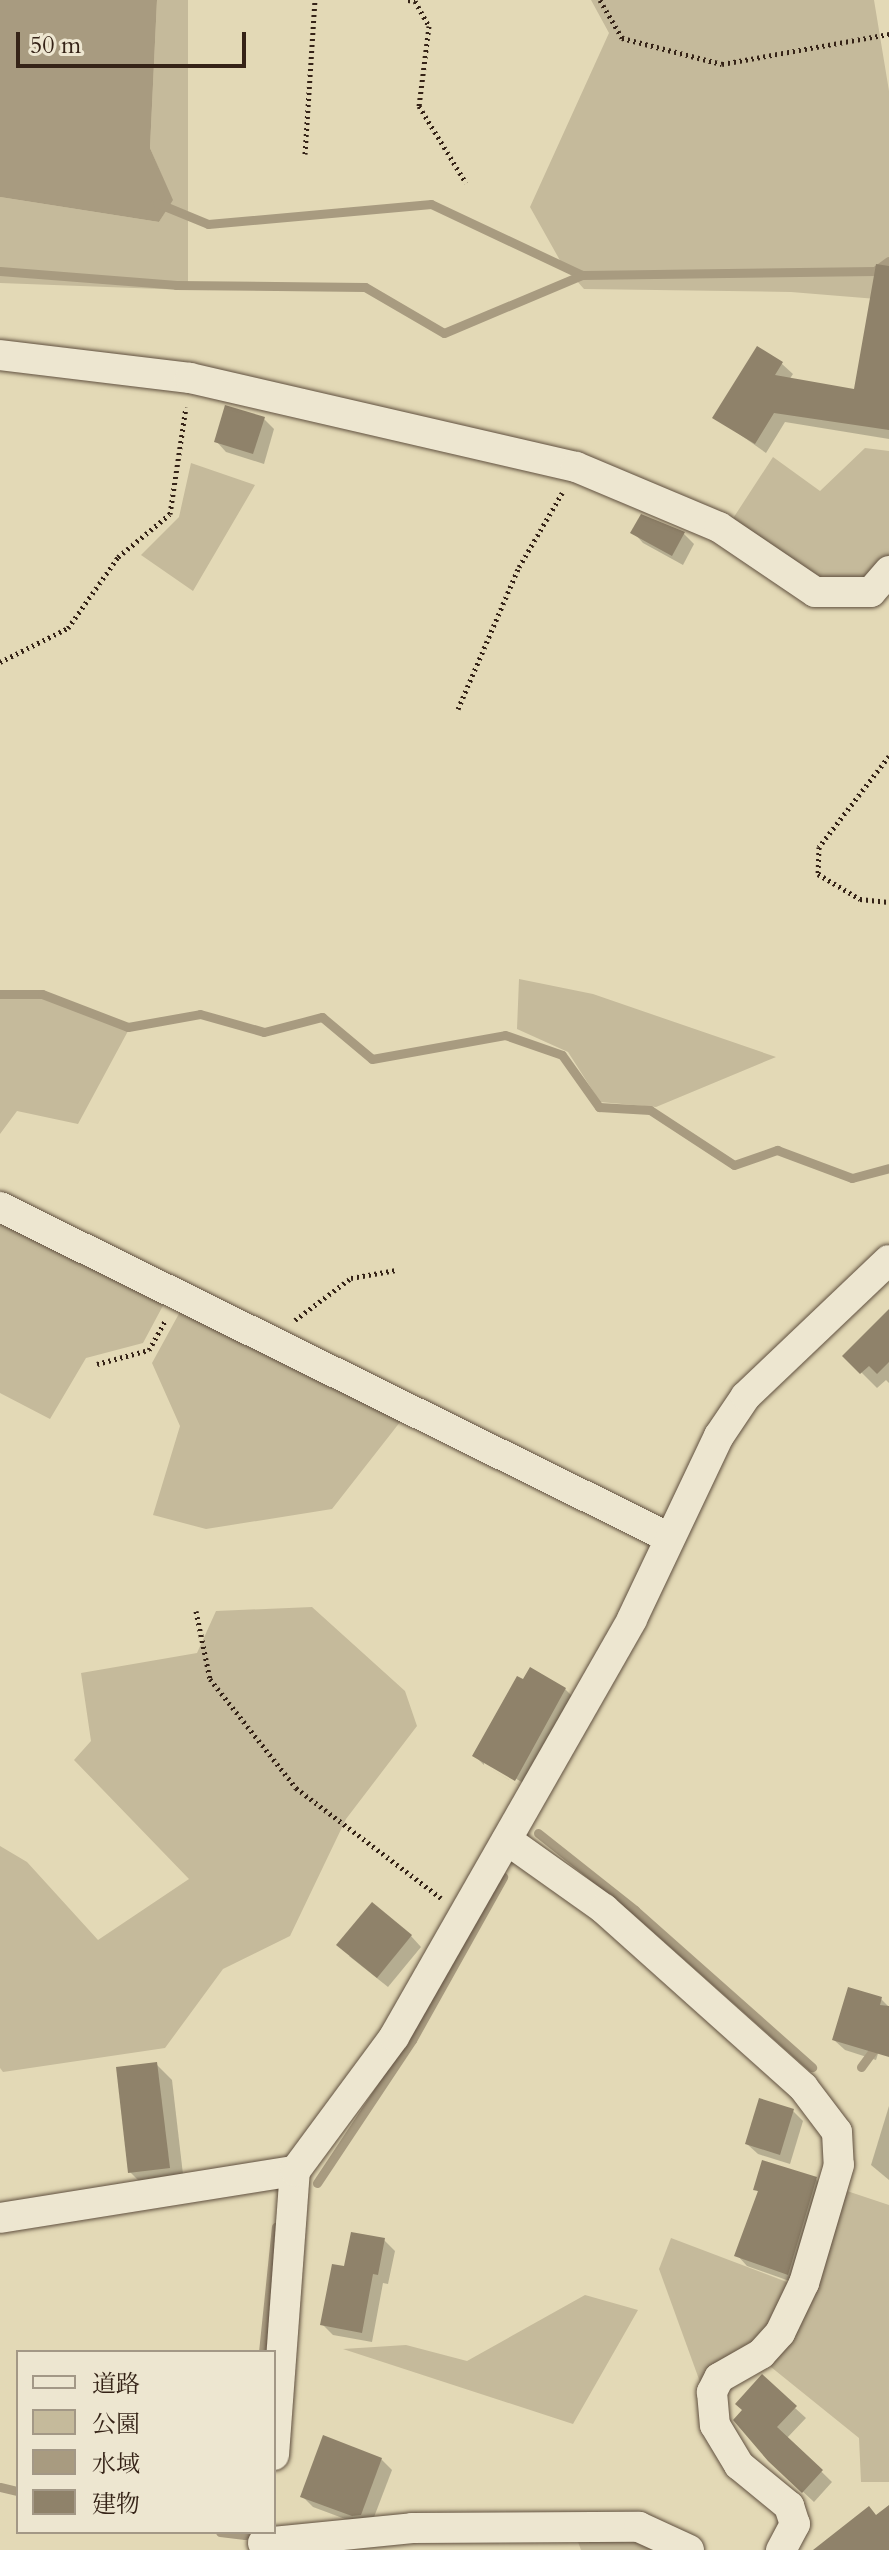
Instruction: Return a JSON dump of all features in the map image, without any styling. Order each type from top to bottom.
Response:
[{"type":"street","points":[[0,355],[190,378],[576,467],[719,527],[815,592],[871,592],[889,571]]},
{"type":"street","points":[[0,1207],[670,1538]]},
{"type":"street","points":[[276,2428],[295,2171],[394,2037],[632,1619],[719,1436],[746,1396],[889,1260]]},
{"type":"street","points":[[507,1840],[616,1919],[803,2087],[837,2132],[839,2165],[804,2283],[786,2320],[761,2354],[719,2378],[712,2392],[715,2425],[739,2465],[789,2506],[795,2524],[781,2550]]},
{"type":"street","points":[[0,2218],[295,2171]]},
{"type":"street","points":[[262,2542],[412,2528],[639,2527],[689,2550]]},
{"type":"path","points":[[305,154],[315,0]]},
{"type":"path","points":[[408,0],[415,1],[429,26],[419,106],[466,183]]},
{"type":"path","points":[[600,0],[622,38],[722,64],[889,34]]},
{"type":"path","points":[[0,662],[68,628],[118,557],[170,514],[190,378]]},
{"type":"path","points":[[458,709],[519,567],[576,467]]},
{"type":"path","points":[[889,756],[819,847],[818,874],[860,899],[889,902]]},
{"type":"path","points":[[268,1339],[351,1278],[396,1270]]},
{"type":"path","points":[[97,1364],[149,1350],[178,1295]]},
{"type":"path","points":[[196,1611],[210,1679],[296,1788],[464,1915]]},
{"type":"green space","points":[[157,0],[188,0],[188,290],[0,283],[0,197],[159,222],[172,200],[150,148]]},
{"type":"green space","points":[[591,0],[874,0],[889,91],[889,300],[791,292],[584,289],[562,264],[530,207],[609,33]]},
{"type":"green space","points":[[865,448],[889,451],[889,555],[865,582],[819,579],[730,523],[773,457],[820,491]]},
{"type":"green space","points":[[191,463],[255,485],[193,591],[141,555],[179,517]]},
{"type":"green space","points":[[519,979],[593,994],[776,1057],[656,1107],[600,1102],[568,1052],[517,1029]]},
{"type":"green space","points":[[42,996],[128,1031],[78,1124],[17,1111],[0,1134],[0,997]]},
{"type":"green space","points":[[0,1221],[166,1300],[143,1343],[86,1358],[50,1419],[0,1393]]},
{"type":"green space","points":[[181,1310],[404,1417],[332,1509],[206,1529],[153,1515],[180,1426],[152,1363]]},
{"type":"green space","points":[[312,1607],[405,1691],[417,1726],[346,1819],[290,1936],[223,1969],[165,2048],[3,2072],[0,2068],[0,1846],[27,1862],[98,1940],[189,1879],[74,1760],[91,1741],[81,1673],[197,1653],[216,1611]]},
{"type":"green space","points":[[844,2190],[889,2205],[889,2482],[861,2482],[859,2438],[766,2363]]},
{"type":"green space","points":[[671,2238],[792,2284],[764,2338],[700,2382],[659,2269]]},
{"type":"green space","points":[[585,2295],[638,2310],[573,2424],[343,2349],[406,2345],[467,2361]]},
{"type":"green space","points":[[646,2539],[674,2550],[581,2550],[578,2542]]},
{"type":"water","points":[[0,0],[157,0],[150,148],[173,200],[159,222],[0,197]]},
{"type":"building","points":[[876,264],[889,266],[889,430],[774,413],[755,444],[712,418],[757,346],[783,362],[775,375],[854,389]]},
{"type":"building","points":[[225,405],[265,417],[253,454],[214,442]]},
{"type":"building","points":[[641,514],[685,532],[672,556],[630,533]]},
{"type":"building","points":[[889,1309],[889,1362],[877,1374],[869,1366],[860,1374],[842,1356]]},
{"type":"building","points":[[530,1667],[566,1688],[515,1781],[472,1756],[517,1676],[523,1679]]},
{"type":"building","points":[[372,1902],[412,1935],[377,1978],[336,1945]]},
{"type":"building","points":[[848,1987],[882,1997],[880,2005],[889,2006],[889,2057],[832,2040]]},
{"type":"building","points":[[157,2062],[170,2168],[128,2173],[116,2067]]},
{"type":"building","points":[[759,2098],[794,2109],[780,2155],[745,2144]]},
{"type":"building","points":[[762,2160],[817,2177],[788,2275],[734,2256],[758,2191],[753,2190]]},
{"type":"building","points":[[351,2232],[385,2238],[378,2275],[373,2274],[362,2333],[320,2325],[332,2264],[344,2266]]},
{"type":"building","points":[[762,2374],[797,2406],[777,2427],[823,2470],[802,2493],[768,2461],[733,2420],[742,2410],[735,2404]]},
{"type":"building","points":[[323,2435],[382,2458],[361,2515],[352,2516],[300,2497]]},
{"type":"building","points":[[889,2505],[889,2550],[813,2550],[869,2506],[876,2515]]},
{"type":"waterway","points":[[157,203],[208,224],[431,204],[582,275],[875,271],[889,261]]},
{"type":"waterway","points":[[0,271],[176,285],[365,287],[444,333],[582,275]]},
{"type":"waterway","points":[[0,994],[42,994],[128,1027],[200,1014],[264,1032],[322,1017],[372,1059],[505,1035],[562,1055],[599,1107],[650,1110],[734,1165],[777,1150],[852,1178],[889,1168]]},
{"type":"waterway","points":[[538,1833],[635,1910],[812,2067]]},
{"type":"waterway","points":[[317,2183],[412,2040],[503,1877]]},
{"type":"waterway","points":[[861,2067],[889,2029]]},
{"type":"waterway","points":[[263,2350],[276,2227]]},
{"type":"waterway","points":[[0,2487],[16,2491]]},
{"type":"waterway","points":[[237,2534],[245,2534]]}]
